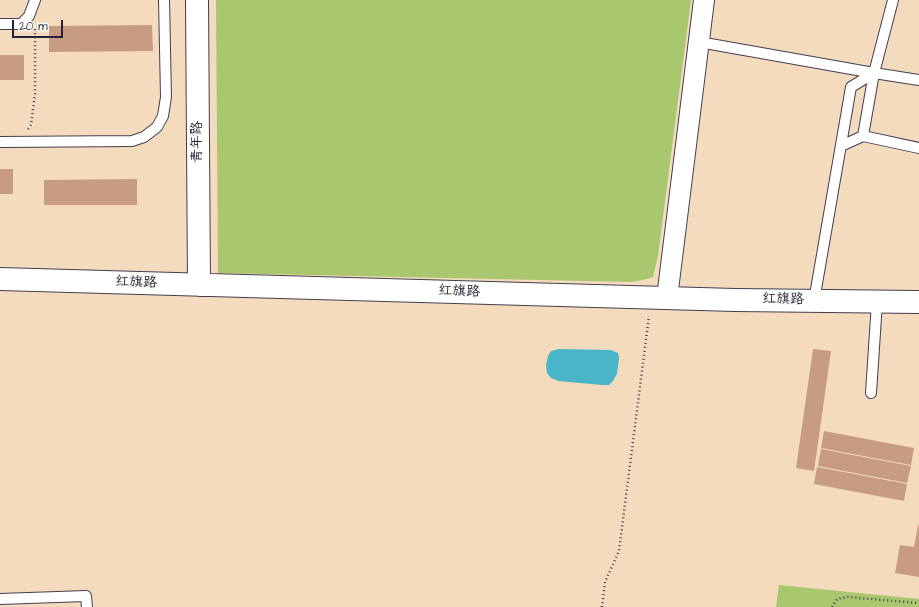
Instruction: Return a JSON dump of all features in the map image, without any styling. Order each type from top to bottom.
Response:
[{"type":"street","name":"青年路","points":[[196,0],[199,285]]},
{"type":"street","points":[[659,298],[699,42],[704,0]]},
{"type":"street","name":"红旗路","points":[[0,280],[659,298],[919,302]]},
{"type":"lane","points":[[0,24],[21,24],[29,16],[35,0]]},
{"type":"lane","points":[[0,142],[132,141],[144,137],[158,127],[163,116],[166,97],[164,0]]},
{"type":"lane","points":[[863,136],[874,73],[893,0]]},
{"type":"lane","points":[[699,42],[919,80]]},
{"type":"lane","points":[[814,301],[851,87],[874,73]]},
{"type":"lane","points":[[841,146],[863,136],[919,148]]},
{"type":"lane","points":[[871,393],[877,302]]},
{"type":"lane","points":[[0,599],[86,596],[87,607]]},
{"type":"path","points":[[18,142],[32,125],[34,112],[35,0]]},
{"type":"path","points":[[602,607],[605,582],[618,551],[659,298]]},
{"type":"path","points":[[832,607],[837,599],[848,597],[919,603]]},
{"type":"green space","points":[[216,0],[691,0],[658,256],[653,277],[631,282],[218,273]]},
{"type":"green space","points":[[779,585],[919,599],[919,607],[776,607]]},
{"type":"water","points":[[559,349],[611,350],[618,353],[619,358],[617,374],[609,385],[558,381],[551,378],[547,373],[546,365],[548,356],[551,351]]},
{"type":"building","points":[[152,25],[153,51],[49,52],[49,26]]},
{"type":"building","points":[[0,55],[24,55],[24,80],[0,80]]},
{"type":"building","points":[[0,169],[13,169],[13,194],[0,194]]},
{"type":"building","points":[[137,179],[137,205],[44,205],[44,180]]},
{"type":"building","points":[[813,349],[831,351],[814,471],[796,468]]},
{"type":"building","points":[[824,431],[914,448],[911,465],[821,448]]},
{"type":"building","points":[[821,449],[911,466],[907,483],[818,466]]},
{"type":"building","points":[[817,467],[907,484],[904,501],[814,484]]},
{"type":"building","points":[[918,525],[919,577],[895,573],[900,545],[914,547]]}]
